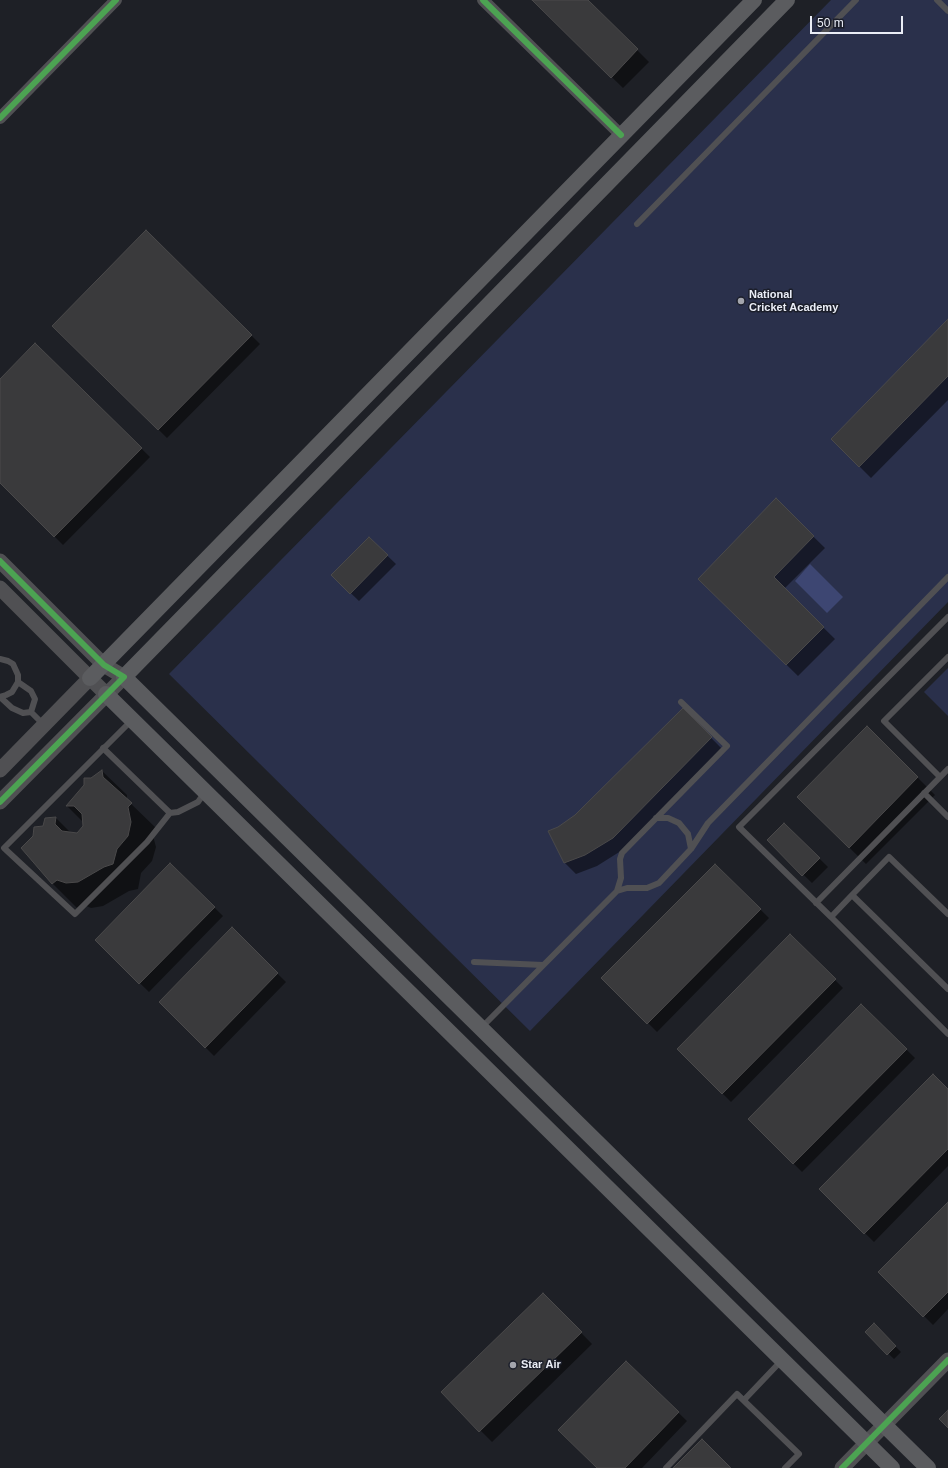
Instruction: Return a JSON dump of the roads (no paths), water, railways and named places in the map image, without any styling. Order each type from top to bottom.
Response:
[{"type":"main road","points":[[90,678],[754,0]]},
{"type":"main road","points":[[787,0],[124,677],[928,1468]]},
{"type":"main road","points":[[106,694],[892,1468]]},
{"type":"street","points":[[0,118],[116,0]]},
{"type":"street","points":[[483,0],[621,135]]},
{"type":"street","points":[[0,561],[104,665],[124,677],[0,802]]},
{"type":"street","points":[[0,588],[106,694]]},
{"type":"street","points":[[0,770],[90,678]]},
{"type":"street","points":[[842,1468],[948,1360]]},
{"type":"lane","points":[[637,224],[856,0]]},
{"type":"lane","points":[[937,0],[948,11]]},
{"type":"lane","points":[[617,891],[627,888],[647,888],[659,883],[691,849],[708,823],[948,577]]},
{"type":"lane","points":[[948,617],[739,827],[948,1034]]},
{"type":"lane","points":[[940,777],[884,722],[948,657]]},
{"type":"lane","points":[[0,659],[13,664],[18,675],[18,682],[12,692],[0,697],[12,708],[23,713],[31,712]]},
{"type":"lane","points":[[18,682],[31,691],[35,699],[31,712]]},
{"type":"lane","points":[[481,1028],[617,891],[621,878],[620,859],[622,853],[727,746],[681,702]]},
{"type":"lane","points":[[31,712],[44,725]]},
{"type":"lane","points":[[132,720],[4,848],[75,914],[147,842],[170,813],[178,812],[198,802],[206,792]]},
{"type":"lane","points":[[103,748],[170,813]]},
{"type":"lane","points":[[816,903],[948,769]]},
{"type":"lane","points":[[924,793],[948,817]]},
{"type":"lane","points":[[656,818],[668,818],[679,823],[688,834],[691,849]]},
{"type":"lane","points":[[830,917],[889,857],[948,914]]},
{"type":"lane","points":[[852,895],[948,990]]},
{"type":"lane","points":[[474,962],[543,965]]},
{"type":"lane","points":[[744,1400],[782,1360]]},
{"type":"lane","points":[[666,1468],[737,1394],[799,1454],[785,1468]]},
{"type":"place","name":"National Cricket Academy","points":[[741,301]]},
{"type":"place","name":"Star Air","points":[[513,1365]]}]
